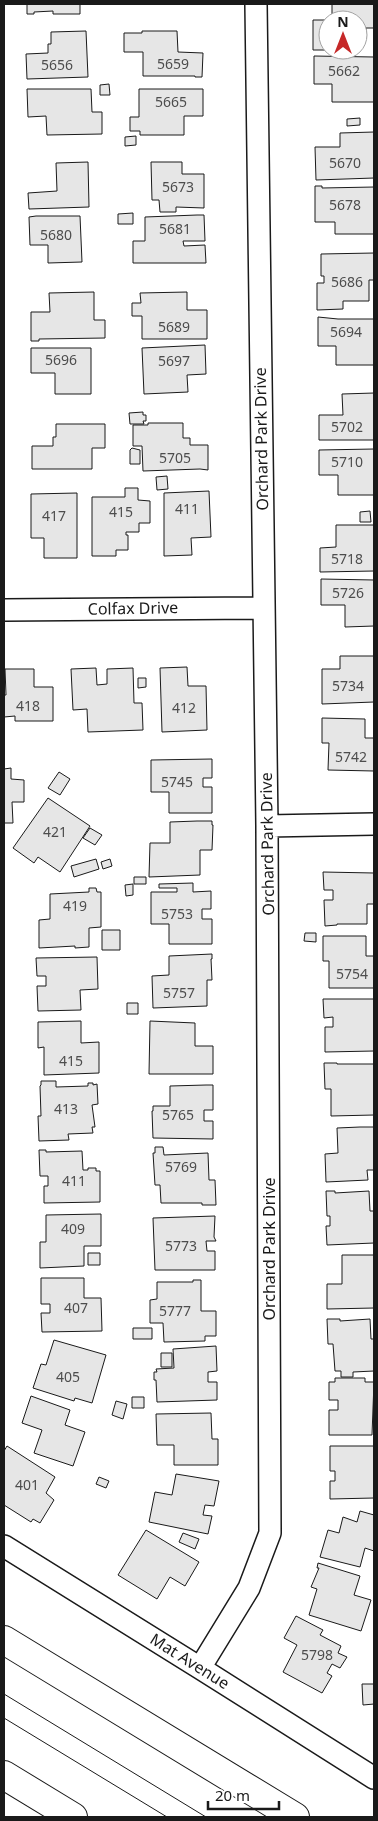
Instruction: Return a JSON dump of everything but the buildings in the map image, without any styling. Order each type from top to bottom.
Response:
[{"type":"highway","points":[[4,1640],[295,1817]]},
{"type":"highway","points":[[4,1775],[74,1817]]},
{"type":"street","name":"Orchard Park Drive","points":[[200,1668],[249,1588],[270,1533],[267,826],[256,4]]},
{"type":"street","name":"Colfax Drive","points":[[4,610],[263,608]]},
{"type":"street","points":[[267,826],[374,824]]},
{"type":"street","name":"Mat Avenue","points":[[4,1546],[374,1778]]},
{"type":"tram line","points":[[4,1694],[206,1817]]},
{"type":"tram line","points":[[4,1718],[167,1817]]}]
